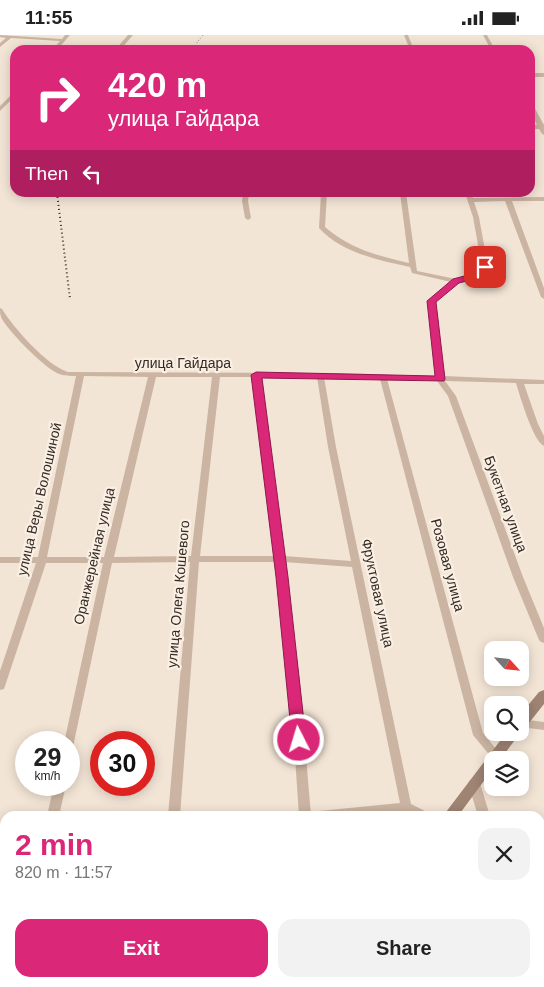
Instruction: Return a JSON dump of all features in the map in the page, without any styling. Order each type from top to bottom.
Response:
[{"type":"main road","points":[[529,714],[542,701]]},
{"type":"main road","points":[[499,751],[507,741]]},
{"type":"main road","points":[[454,811],[484,770]]},
{"type":"street","points":[[58,45],[68,35]]},
{"type":"street","points":[[122,45],[131,35]]},
{"type":"street","points":[[0,36],[63,40]]},
{"type":"street","points":[[0,46],[10,36]]},
{"type":"street","points":[[0,109],[10,98]]},
{"type":"street","points":[[535,114],[543,129]]},
{"type":"street","points":[[246,197],[248,218]]},
{"type":"street","points":[[324,197],[322,227],[334,239],[378,257],[413,266]]},
{"type":"street","points":[[404,197],[414,272],[456,281]]},
{"type":"street","points":[[440,379],[431,301],[456,281],[475,276],[485,267],[476,217],[470,197]]},
{"type":"street","points":[[471,200],[544,199]]},
{"type":"street","points":[[508,200],[544,297]]},
{"type":"street","name":"улица Гайдара","points":[[0,309],[5,320],[16,332],[58,371],[80,375],[320,375],[544,382]]},
{"type":"street","name":"улица Веры Волошиной","points":[[0,686],[42,560],[80,375]]},
{"type":"street","name":"Оранжерейная улица","points":[[72,731],[108,561],[152,375]]},
{"type":"street","name":"улица Олега Кошевого","points":[[174,811],[195,558],[216,375]]},
{"type":"street","points":[[256,375],[295,683],[305,811]]},
{"type":"street","name":"Фруктовая улица","points":[[320,375],[407,811]]},
{"type":"street","name":"Розовая улица","points":[[383,377],[478,735],[492,751]]},
{"type":"street","name":"Букетная улица","points":[[440,379],[452,396],[518,577],[544,640]]},
{"type":"street","points":[[519,381],[534,424],[544,444]]},
{"type":"street","points":[[0,560],[108,561],[195,558],[280,559],[357,564]]},
{"type":"street","points":[[529,724],[544,726]]},
{"type":"street","points":[[474,783],[482,811]]},
{"type":"street","points":[[55,811],[58,796]]},
{"type":"railway","points":[[195,45],[203,35]]},
{"type":"railway","points":[[57,197],[70,299]]},
{"type":"route","points":[[299,740],[295,683],[256,375],[338,375],[440,379],[431,301],[456,281],[475,276],[485,267]]}]
